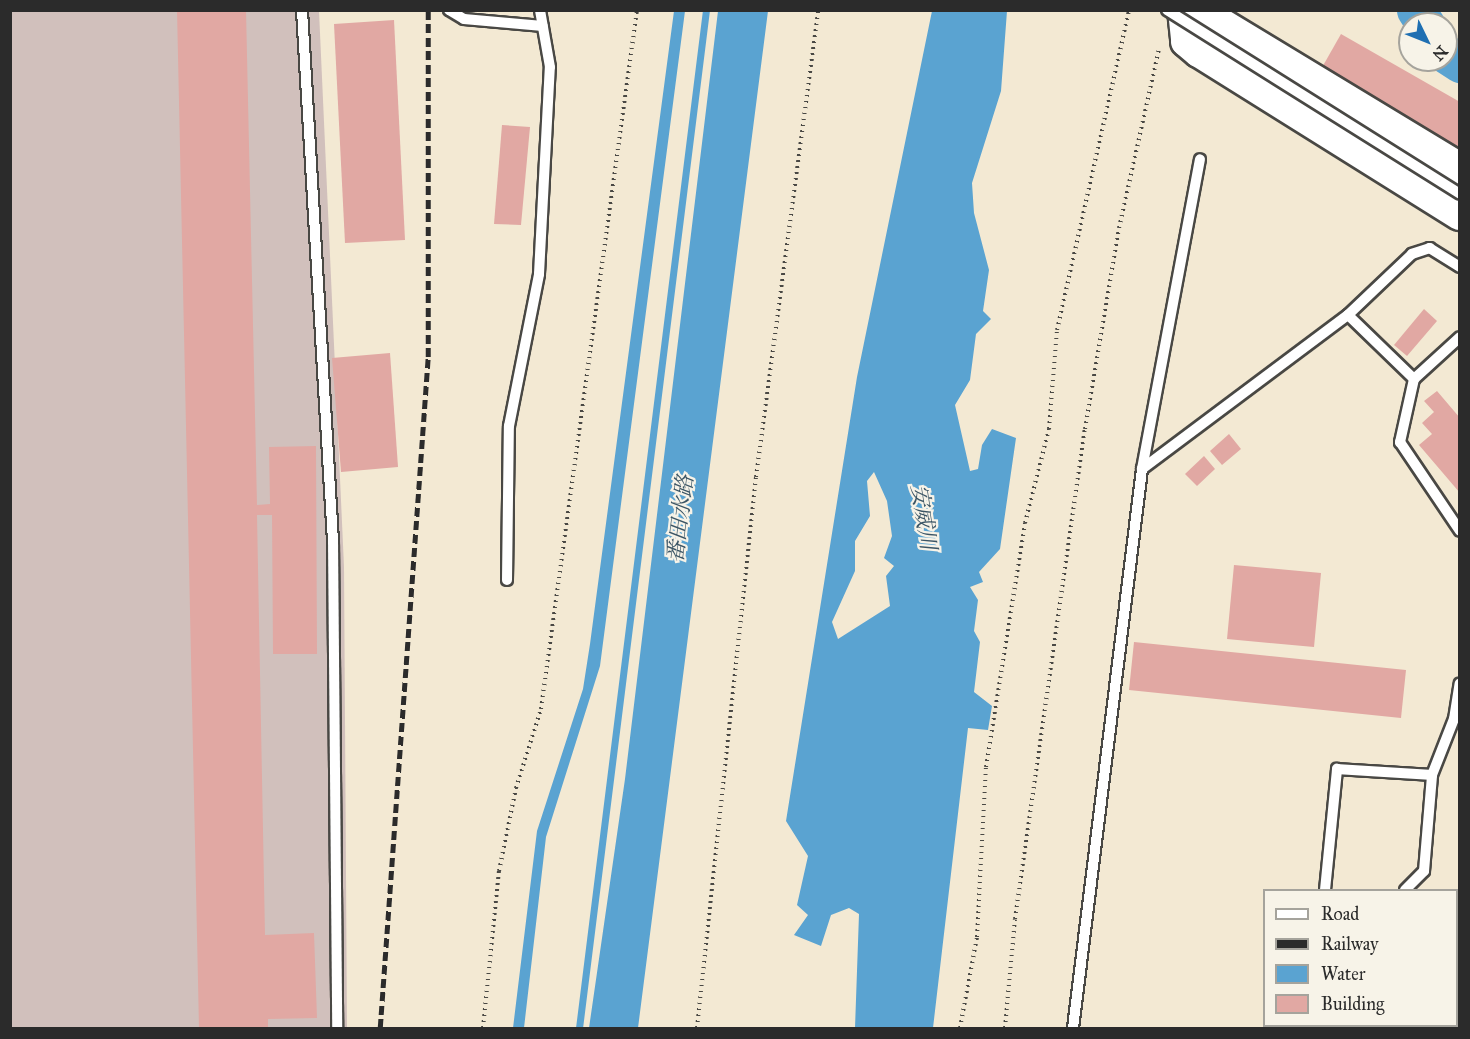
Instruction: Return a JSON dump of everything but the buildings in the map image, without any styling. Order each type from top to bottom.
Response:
[{"type":"street","points":[[1184,10],[1187,41],[1199,51],[1460,214]]},
{"type":"street","points":[[1197,10],[1460,169]]},
{"type":"lane","points":[[302,10],[333,541],[337,1029]]},
{"type":"lane","points":[[449,10],[464,19],[543,26]]},
{"type":"lane","points":[[507,580],[509,426],[540,274],[550,67],[540,10]]},
{"type":"lane","points":[[1167,10],[1460,194]]},
{"type":"lane","points":[[1073,1029],[1142,469],[1200,159]]},
{"type":"lane","points":[[1142,469],[1348,315],[1412,254],[1430,248],[1460,267]]},
{"type":"lane","points":[[1348,315],[1414,379]]},
{"type":"lane","points":[[1460,337],[1414,379],[1400,442],[1460,531]]},
{"type":"lane","points":[[1406,889],[1424,871],[1432,775],[1457,719],[1460,683]]},
{"type":"lane","points":[[1325,889],[1337,769],[1432,775]]},
{"type":"lane","points":[[1314,1027],[1326,1029]]},
{"type":"path","points":[[483,1029],[499,871],[516,788],[541,709],[637,10]]},
{"type":"path","points":[[697,1029],[757,465],[818,10]]},
{"type":"path","points":[[960,1029],[977,937],[986,767],[1025,523],[1049,429],[1057,330],[1129,10]]},
{"type":"path","points":[[1005,1029],[1085,429],[1119,228],[1159,49]]},
{"type":"shaded area","points":[[10,11],[319,11],[344,567],[347,1028],[11,1028]]},
{"type":"water","points":[[674,11],[685,11],[600,666],[546,837],[524,1028],[513,1028],[537,831],[583,689]]},
{"type":"water","name":"番田水路","points":[[718,11],[768,11],[638,1028],[589,1028],[625,779]]},
{"type":"water","name":"安威川","points":[[932,11],[1007,11],[1001,91],[972,183],[974,213],[989,270],[983,311],[991,319],[976,334],[970,380],[955,405],[970,471],[978,469],[982,445],[992,429],[1016,438],[1000,549],[979,572],[983,582],[970,587],[978,600],[974,631],[980,642],[974,692],[992,706],[988,730],[968,728],[933,1028],[855,1028],[859,914],[849,908],[831,915],[821,946],[794,935],[808,915],[797,905],[808,856],[786,821],[857,377]],"holes":[[[874,472],[887,501],[892,536],[884,558],[894,566],[886,576],[890,606],[838,639],[832,622],[855,571],[855,541],[870,516],[867,481]]]},
{"type":"waterway","points":[[579,1028],[706,10]]},
{"type":"railway","points":[[380,1028],[428,357],[428,10]]}]
